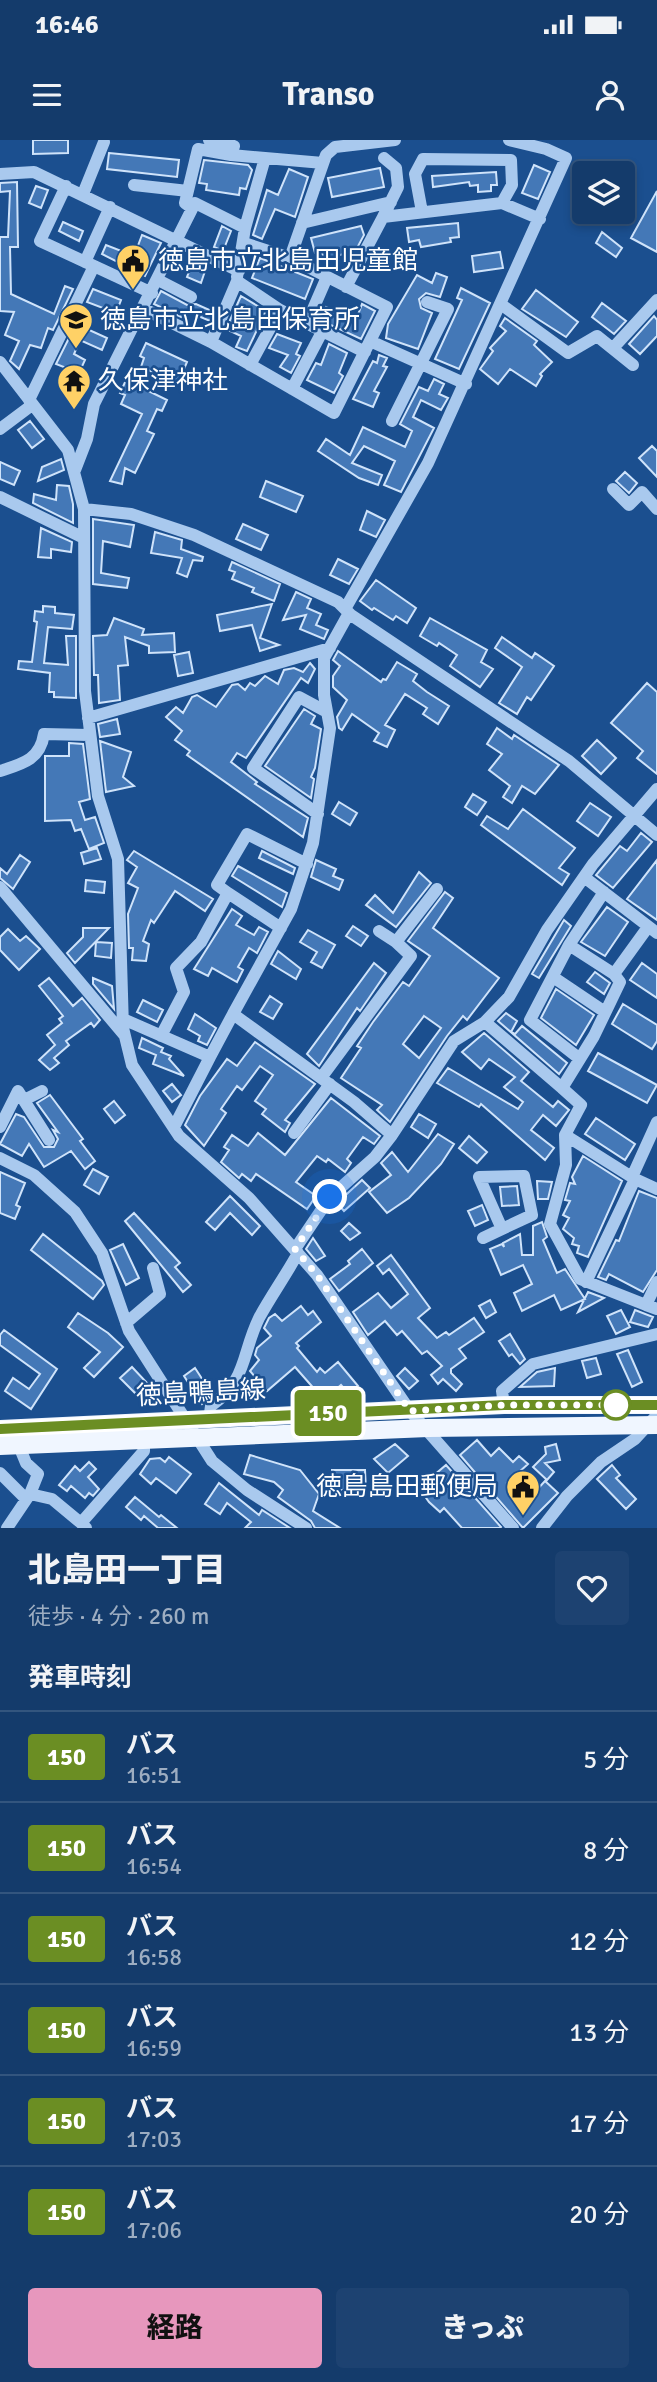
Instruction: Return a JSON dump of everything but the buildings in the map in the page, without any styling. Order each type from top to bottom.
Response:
[{"type":"main road","name":"徳島鴨島線","points":[[0,1429],[504,1405],[657,1405]]},
{"type":"main road","name":"徳島鴨島線","points":[[0,1446],[428,1428],[653,1422]]},
{"type":"street","points":[[209,140],[234,146],[231,155]]},
{"type":"street","points":[[290,258],[323,163],[335,147],[395,140]]},
{"type":"street","points":[[174,1127],[281,928],[307,864],[318,814],[330,728],[324,658],[428,463],[502,305],[566,158],[546,149],[509,140]]},
{"type":"street","points":[[83,194],[104,142]]},
{"type":"street","points":[[192,208],[185,204],[198,149],[231,155],[323,163]]},
{"type":"street","points":[[211,342],[238,276],[245,228],[265,158]]},
{"type":"street","points":[[346,287],[398,187],[396,169],[384,158]]},
{"type":"street","points":[[422,212],[415,174],[423,159],[511,160],[512,185],[502,203]]},
{"type":"street","points":[[0,174],[34,172],[66,186],[178,240],[238,276],[280,310],[323,330],[422,365],[466,384]]},
{"type":"street","points":[[134,185],[188,191]]},
{"type":"street","points":[[66,186],[40,241],[152,293]]},
{"type":"street","points":[[302,223],[391,202]]},
{"type":"street","points":[[75,470],[87,439],[94,404],[195,203],[245,228]]},
{"type":"street","points":[[383,217],[502,203],[540,219]]},
{"type":"street","points":[[0,429],[31,402],[90,264],[110,207]]},
{"type":"street","points":[[144,309],[211,342],[334,413],[387,307],[290,258],[244,243]]},
{"type":"street","points":[[307,323],[327,277]]},
{"type":"street","points":[[158,280],[191,297]]},
{"type":"street","points":[[614,347],[657,300]]},
{"type":"street","points":[[392,421],[451,305],[427,302]]},
{"type":"street","points":[[502,305],[568,353],[597,336],[633,365]]},
{"type":"street","points":[[250,365],[280,310]]},
{"type":"street","points":[[292,389],[323,330]]},
{"type":"street","points":[[0,362],[68,450],[83,509],[89,735],[98,796],[118,859],[123,1019],[132,1065],[174,1127],[213,1168],[249,1198],[317,1275],[410,1411],[428,1428],[513,1528]]},
{"type":"street","points":[[613,489],[629,505],[642,492],[657,509]]},
{"type":"street","points":[[0,497],[84,538]]},
{"type":"street","points":[[83,509],[131,514],[194,535],[338,602],[347,611],[569,761],[657,835]]},
{"type":"street","points":[[88,718],[330,648]]},
{"type":"street","points":[[318,814],[253,768],[299,697],[327,712]]},
{"type":"street","points":[[0,771],[29,762],[42,747],[44,734],[89,735]]},
{"type":"street","points":[[209,1420],[211,1406],[229,1393],[244,1366],[250,1338],[260,1318],[330,1197],[375,1157],[454,1041],[485,1022],[509,997],[547,930],[584,877],[657,789]]},
{"type":"street","points":[[281,928],[217,885],[247,834],[307,864]]},
{"type":"street","points":[[584,877],[653,930],[614,974]]},
{"type":"street","points":[[0,887],[125,1036]]},
{"type":"street","points":[[396,942],[437,889]]},
{"type":"street","points":[[580,1059],[530,1020],[569,945],[604,892]]},
{"type":"street","points":[[161,1036],[184,992],[176,968],[201,942],[229,893]]},
{"type":"street","points":[[294,1133],[325,1081],[411,956],[379,931]]},
{"type":"street","points":[[562,1088],[620,982],[614,974],[569,945]]},
{"type":"street","points":[[554,977],[605,1012]]},
{"type":"street","points":[[233,1014],[325,1081],[392,1135]]},
{"type":"street","points":[[123,1019],[210,1057]]},
{"type":"street","points":[[485,1022],[581,1105],[565,1135],[566,1165],[550,1224],[580,1279],[652,1307],[657,1282]]},
{"type":"street","points":[[0,1127],[18,1091],[49,1140]]},
{"type":"street","points":[[24,1100],[42,1091]]},
{"type":"street","points":[[586,1282],[657,1122]]},
{"type":"street","points":[[565,1135],[633,1178],[657,1189]]},
{"type":"street","points":[[0,1158],[34,1175],[75,1212],[102,1253],[126,1323],[198,1439],[223,1472],[306,1528]]},
{"type":"street","points":[[502,1229],[479,1178],[524,1176],[532,1214]]},
{"type":"street","points":[[483,1238],[532,1214],[554,1210]]},
{"type":"street","points":[[126,1323],[160,1294],[153,1268]]},
{"type":"street","points":[[504,1405],[502,1391],[533,1364],[657,1334]]},
{"type":"street","points":[[542,1528],[601,1462],[635,1439],[653,1422]]},
{"type":"street","points":[[0,1473],[28,1496],[52,1499],[84,1526],[144,1451],[144,1441]]},
{"type":"street","points":[[7,1528],[28,1496],[38,1474],[26,1463],[19,1446]]},
{"type":"bus line","name":"150","points":[[0,1429],[504,1405],[657,1405]]},
{"type":"place","name":"徳島市立北島田児童館","points":[[133,291]]},
{"type":"place","name":"徳島市立北島田保育所","points":[[76,350]]},
{"type":"place","name":"久保津神社","points":[[74,411]]},
{"type":"place","name":"徳島島田郵便局","points":[[523,1517]]},
{"type":"route","points":[[330,1197],[295,1249],[317,1275],[410,1411],[504,1405],[616,1405]]}]
